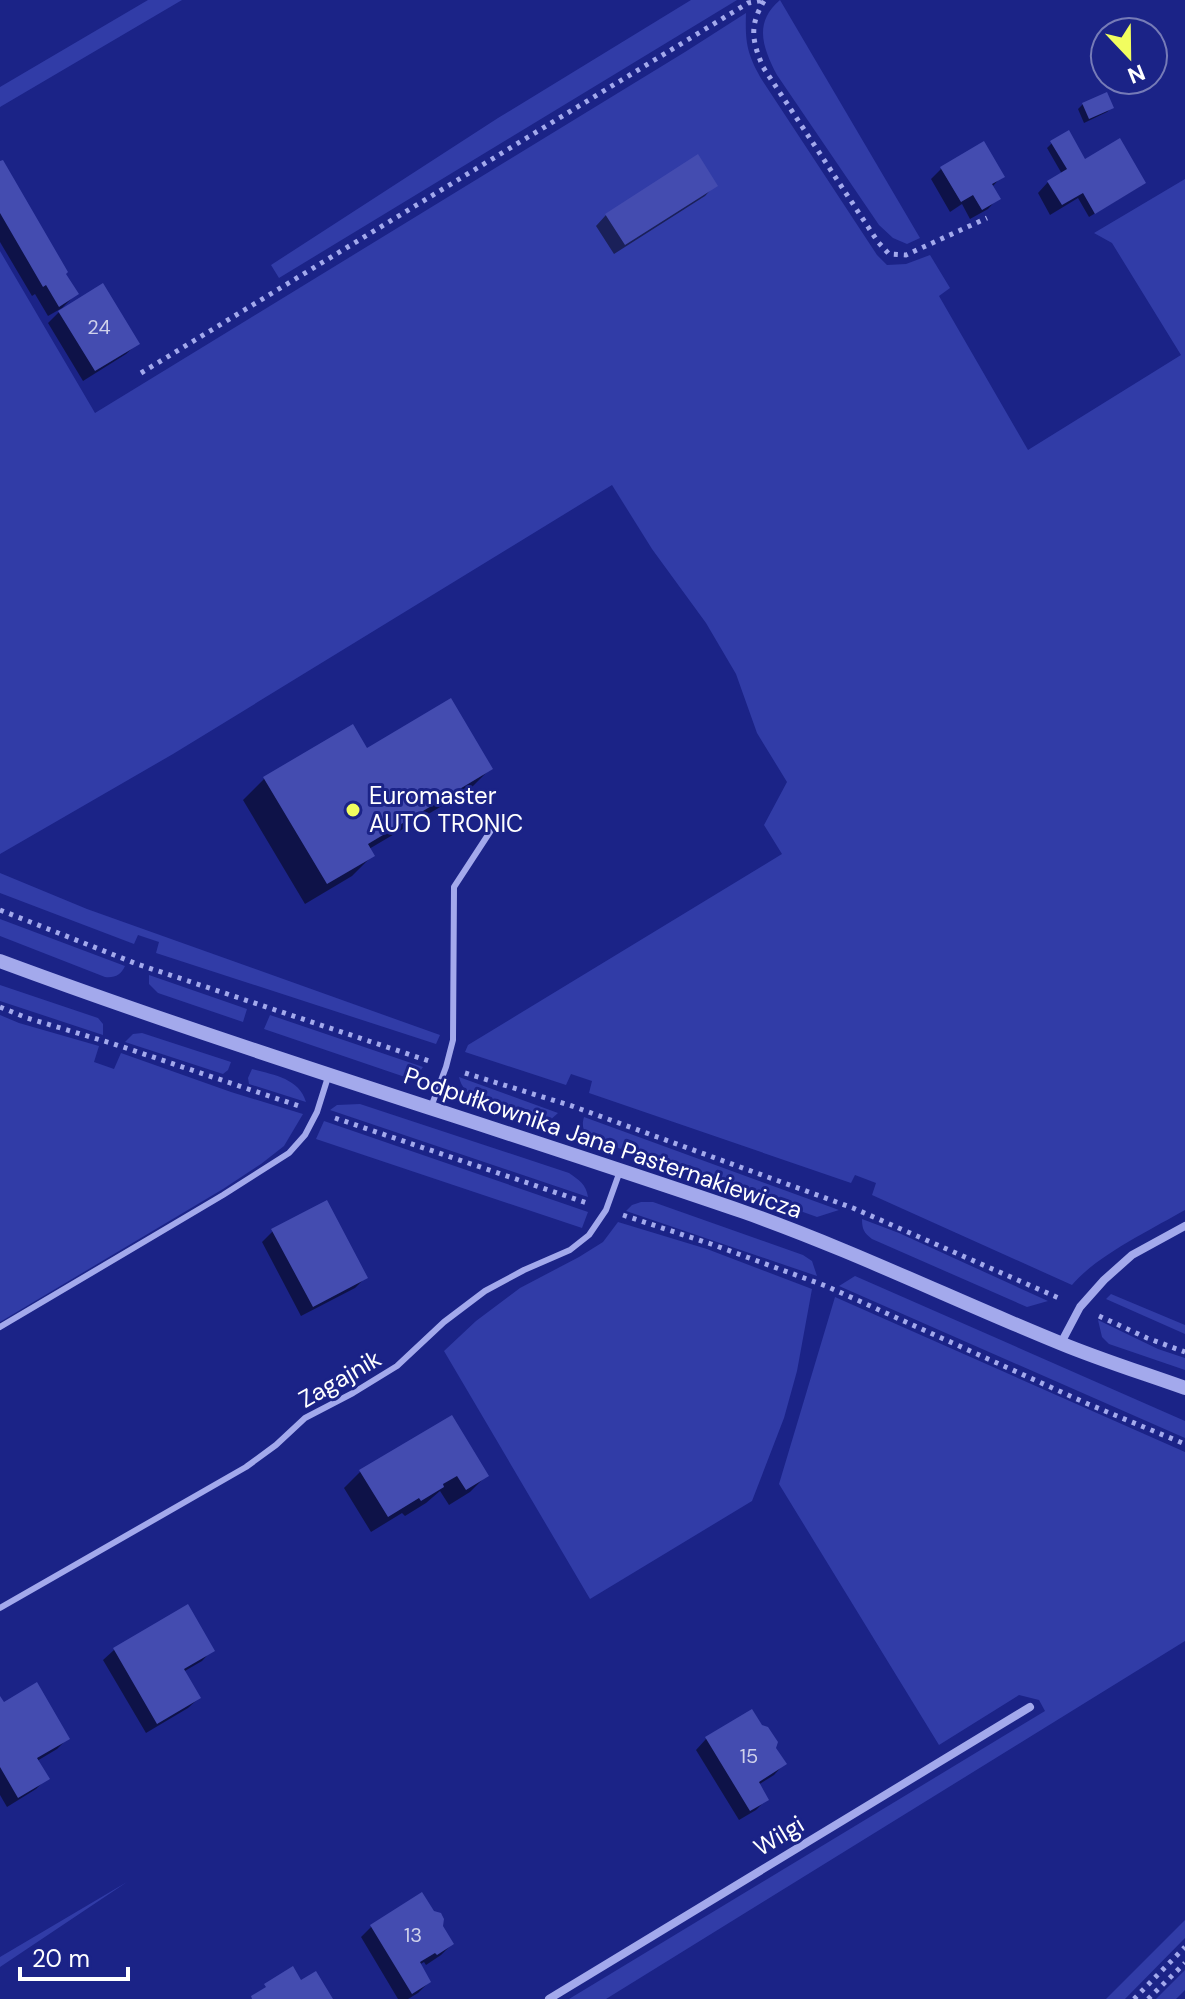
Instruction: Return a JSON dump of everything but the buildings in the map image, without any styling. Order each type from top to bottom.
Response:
[{"type":"street","name":"Podpułkownika Jana Pasternakiewicza","points":[[0,961],[232,1042],[747,1213],[859,1255],[1061,1343],[1185,1388]]},
{"type":"street","points":[[1061,1343],[1080,1307],[1104,1280],[1132,1255],[1185,1226]]},
{"type":"street","name":"Wilgi","points":[[549,1999],[1030,1707]]},
{"type":"lane","points":[[431,1107],[453,1040],[454,887],[501,815]]},
{"type":"lane","points":[[0,1327],[289,1153],[305,1135],[317,1112],[329,1073]]},
{"type":"lane","name":"Zagajnik","points":[[0,1608],[246,1467],[305,1418],[397,1366],[444,1322],[485,1291],[570,1250],[589,1235],[606,1210],[620,1171]]},
{"type":"path","points":[[764,0],[754,17],[754,38],[763,67],[878,242],[889,254],[906,255],[987,218]]},
{"type":"path","points":[[141,373],[748,3],[764,0]]},
{"type":"path","points":[[0,910],[137,964],[572,1106],[853,1208],[1185,1352]]},
{"type":"path","points":[[1134,1999],[1185,1947]]},
{"type":"path","points":[[1148,1999],[1185,1963]]},
{"type":"shaded area","points":[[148,0],[182,0],[0,107],[0,87]]},
{"type":"shaded area","points":[[691,0],[737,0],[279,278],[271,265],[498,118]]},
{"type":"shaded area","points":[[780,0],[920,238],[907,244],[893,238],[879,225],[777,75],[765,45],[763,27]]},
{"type":"shaded area","points":[[746,13],[748,48],[757,71],[877,255],[887,265],[906,264],[930,255],[950,288],[939,296],[1028,450],[1181,355],[1112,243],[1094,233],[1185,179],[1185,1210],[1110,1254],[1072,1285],[872,1195],[876,1183],[855,1175],[851,1183],[589,1093],[592,1081],[571,1074],[566,1085],[465,1052],[468,1045],[782,854],[764,825],[787,782],[757,733],[736,674],[706,623],[652,549],[612,485],[173,754],[0,854],[0,251],[95,413]]},
{"type":"shaded area","points":[[0,873],[87,909],[440,1035],[436,1044],[156,953],[159,942],[138,935],[134,944],[0,893]]},
{"type":"shaded area","points":[[0,919],[125,966],[117,975],[105,977],[0,936]]},
{"type":"shaded area","points":[[149,975],[247,1009],[243,1022],[158,993],[149,984]]},
{"type":"shaded area","points":[[0,985],[98,1018],[103,1024],[103,1035],[0,1001]]},
{"type":"shaded area","points":[[0,1015],[99,1046],[94,1062],[114,1069],[121,1053],[303,1114],[284,1146],[261,1164],[0,1322]]},
{"type":"shaded area","points":[[270,1015],[423,1067],[414,1075],[402,1076],[264,1029]]},
{"type":"shaded area","points":[[142,1033],[231,1062],[228,1070],[223,1074],[125,1042],[133,1034]]},
{"type":"shaded area","points":[[252,1069],[291,1083],[303,1094],[306,1102],[249,1084]]},
{"type":"shaded area","points":[[459,1077],[558,1113],[548,1122],[492,1107],[471,1095]]},
{"type":"shaded area","points":[[360,1104],[569,1173],[584,1186],[588,1197],[330,1110],[337,1105]]},
{"type":"shaded area","points":[[584,1117],[839,1210],[817,1217],[591,1139],[584,1129]]},
{"type":"shaded area","points":[[324,1121],[588,1212],[582,1228],[316,1139]]},
{"type":"shaded area","points":[[641,1202],[653,1202],[803,1255],[812,1261],[817,1276],[626,1211]]},
{"type":"shaded area","points":[[862,1219],[1048,1301],[1027,1307],[872,1239],[862,1226]]},
{"type":"shaded area","points":[[618,1222],[707,1249],[812,1289],[797,1371],[784,1418],[752,1501],[590,1599],[444,1351],[476,1321],[520,1288],[603,1242]]},
{"type":"shaded area","points":[[855,1276],[1185,1421],[1185,1438],[839,1286]]},
{"type":"shaded area","points":[[1111,1294],[1185,1325],[1185,1334],[1106,1299]]},
{"type":"shaded area","points":[[835,1297],[1185,1452],[1185,1641],[606,1999],[569,1999],[1045,1711],[1039,1700],[1019,1695],[939,1745],[779,1484]]},
{"type":"shaded area","points":[[1098,1320],[1158,1349],[1185,1358],[1185,1370],[1109,1344],[1102,1337]]},
{"type":"shaded area","points":[[127,1882],[0,1967],[0,1957]]},
{"type":"shaded area","points":[[1185,1920],[1185,1938],[1125,1999],[1106,1999]]},
{"type":"shaded area","points":[[1185,1970],[1185,1990],[1176,1999],[1156,1999]]},
{"type":"place","name":"Euromaster AUTO TRONIC","points":[[353,810]]}]
